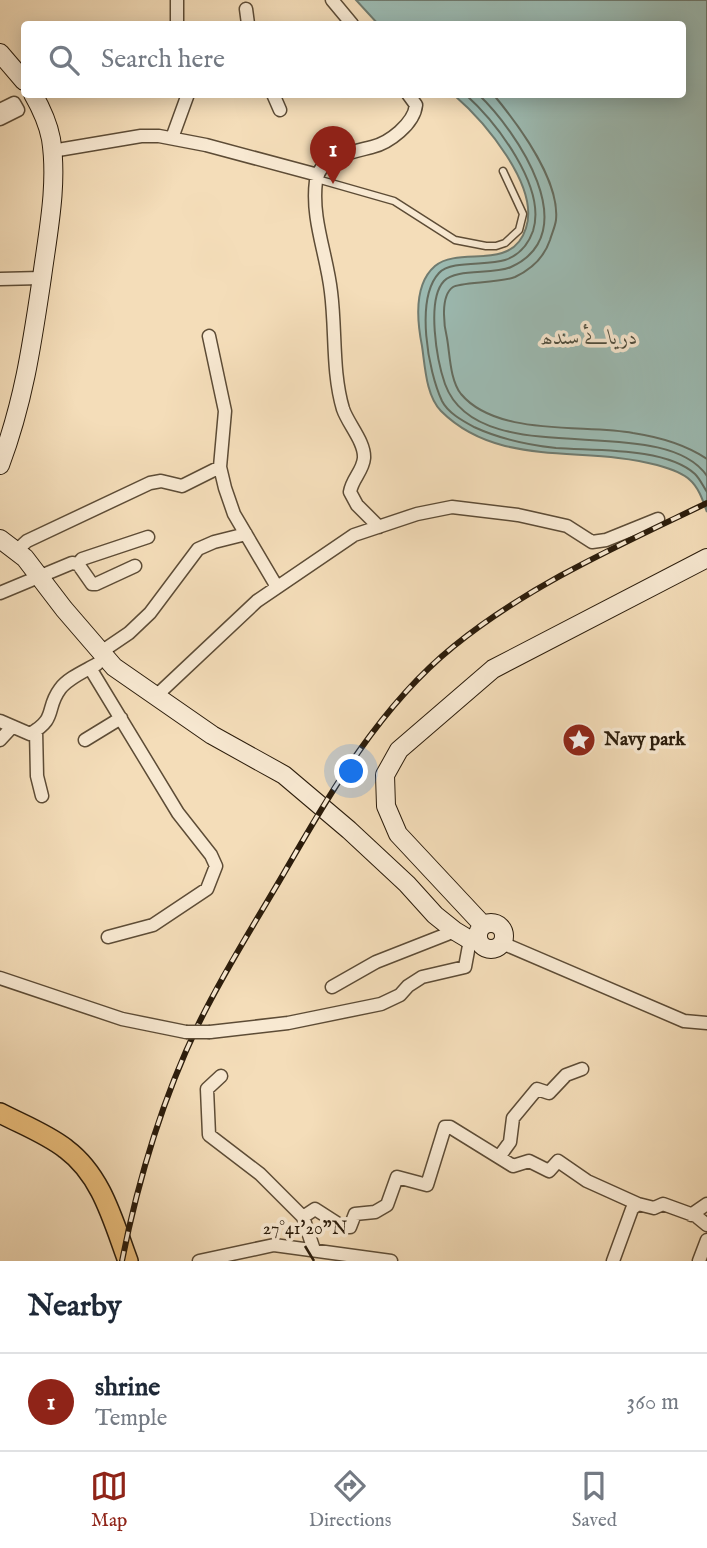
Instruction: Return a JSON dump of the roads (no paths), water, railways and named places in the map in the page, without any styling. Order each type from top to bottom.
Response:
[{"type":"main road","points":[[0,52],[21,77]]},
{"type":"main road","points":[[0,465],[12,433],[27,373],[54,178],[51,136],[35,98]]},
{"type":"main road","points":[[0,539],[25,558],[114,667],[212,735],[292,782],[349,830],[407,884],[435,915],[472,934]]},
{"type":"main road","points":[[502,943],[491,950],[483,947],[398,834],[386,806],[385,775],[399,750],[494,668],[707,558]]},
{"type":"main road","points":[[0,1113],[66,1149],[86,1168],[107,1200],[128,1261]]},
{"type":"main road","points":[[0,1123],[61,1156],[79,1174],[99,1204],[118,1261]]},
{"type":"street","points":[[177,0],[177,21]]},
{"type":"street","points":[[332,0],[350,21]]},
{"type":"street","points":[[246,9],[248,21]]},
{"type":"street","points":[[172,138],[187,98]]},
{"type":"street","points":[[275,98],[280,110]]},
{"type":"street","points":[[379,527],[357,505],[350,492],[365,455],[344,411],[338,379],[331,291],[318,232],[317,177],[326,164],[340,156],[374,147],[405,126],[415,112],[416,105],[411,98]]},
{"type":"street","points":[[0,110],[14,103],[18,110],[0,119]]},
{"type":"street","points":[[52,151],[141,136],[172,138],[317,177]]},
{"type":"street","points":[[0,279],[41,278]]},
{"type":"street","points":[[209,336],[225,411],[220,467],[234,514],[277,587]]},
{"type":"street","points":[[16,551],[27,541],[150,483],[161,481],[183,486],[220,467]]},
{"type":"street","points":[[156,696],[257,601],[354,535],[417,514],[452,507],[518,515],[568,526],[589,540],[598,542],[658,519]]},
{"type":"street","points":[[0,721],[30,734],[48,722],[54,698],[62,685],[90,668],[150,613],[198,549],[246,534]]},
{"type":"street","points":[[78,564],[82,559],[148,537]]},
{"type":"street","points":[[0,593],[72,563],[78,564],[92,584],[135,566]]},
{"type":"street","points":[[90,668],[178,813],[216,866],[208,889],[153,925],[108,937]]},
{"type":"street","points":[[85,740],[121,719]]},
{"type":"street","points":[[0,740],[12,727]]},
{"type":"street","points":[[36,730],[37,776],[42,796]]},
{"type":"street","points":[[0,978],[122,1019],[186,1032],[210,1032],[288,1023],[380,1004],[400,995],[422,977],[466,967],[472,934],[376,962],[332,987]]},
{"type":"street","points":[[502,943],[684,1021],[707,1023]]},
{"type":"street","points":[[499,1157],[509,1142],[513,1118],[537,1089],[549,1093],[566,1074],[582,1069]]},
{"type":"street","points":[[221,1076],[207,1089],[209,1135],[260,1174],[303,1217],[314,1250]]},
{"type":"street","points":[[303,1217],[315,1209],[343,1227],[350,1227],[355,1214],[375,1212],[387,1205],[397,1177],[426,1185],[444,1128],[450,1127],[513,1166],[529,1161],[550,1171],[558,1161],[587,1181],[638,1205],[654,1208],[663,1204],[691,1215],[707,1225]]},
{"type":"street","points":[[691,1215],[707,1204]]},
{"type":"street","points":[[613,1261],[632,1209],[638,1205]]},
{"type":"street","points":[[699,1261],[707,1240]]},
{"type":"street","points":[[200,1261],[274,1245],[391,1261]]},
{"type":"lane","points":[[317,177],[394,201],[455,240],[486,247],[505,243],[519,230],[523,214],[503,171]]},
{"type":"water","name":"دریائے سندھ","points":[[356,0],[707,0],[707,512],[693,483],[670,469],[629,459],[516,448],[489,441],[464,429],[441,411],[432,397],[425,371],[418,314],[423,283],[435,266],[450,259],[494,255],[507,251],[517,244],[526,228],[528,211],[525,193],[517,174],[494,137],[457,98],[686,98],[686,21],[375,21]]},
{"type":"railway","points":[[122,1261],[152,1141],[173,1082],[198,1025],[320,811],[380,723],[427,670],[483,624],[576,567],[707,503]]},
{"type":"place","name":"shrine","points":[[333,184]]},
{"type":"place","name":"Navy park","points":[[579,740]]}]
